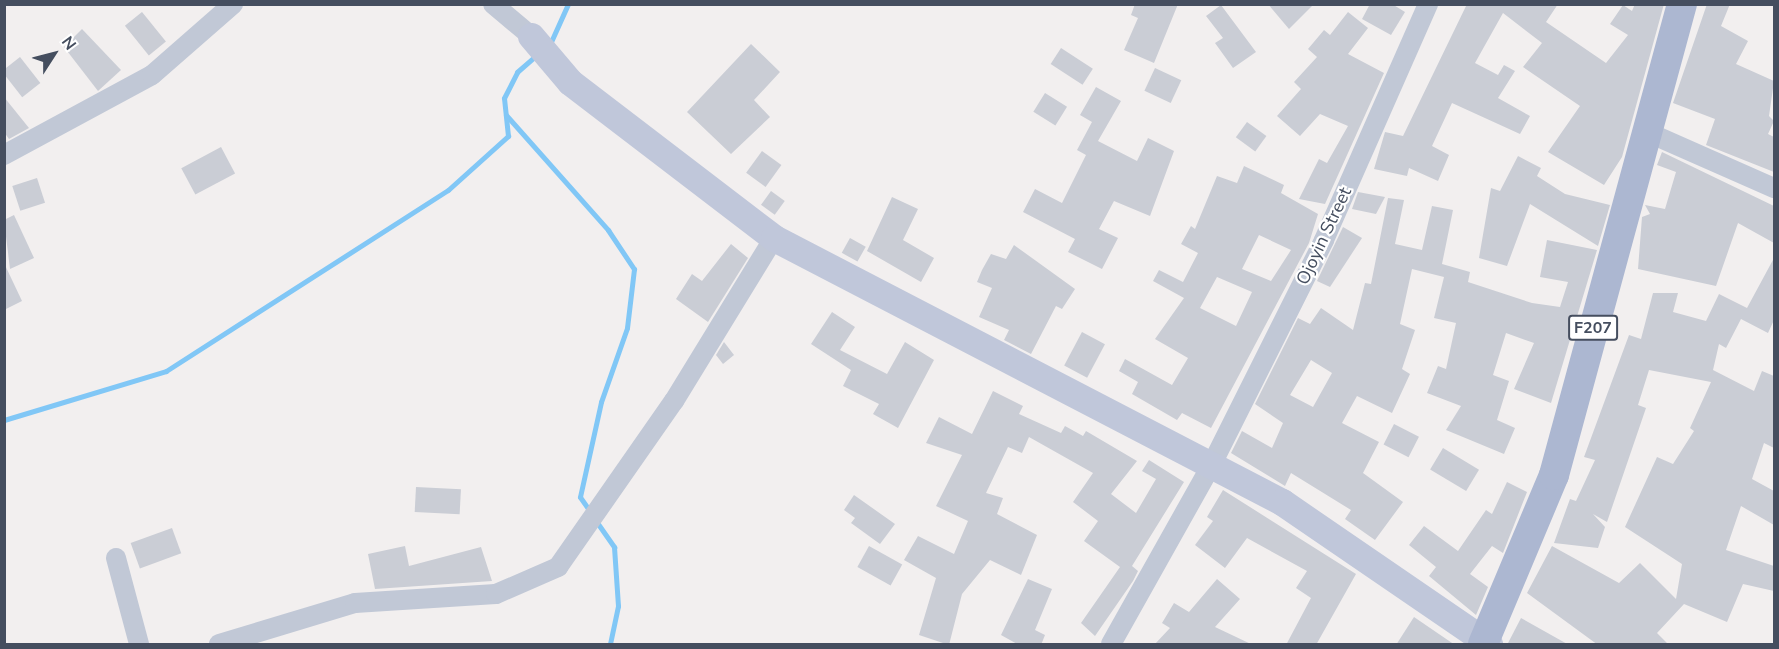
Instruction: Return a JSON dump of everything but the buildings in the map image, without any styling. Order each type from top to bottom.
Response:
[{"type":"main road","name":"F207","points":[[1485,643],[1554,475],[1682,4]]},
{"type":"street","points":[[4,155],[152,75],[233,4]]},
{"type":"street","points":[[493,4],[531,36],[551,65],[774,238],[1282,502],[1485,643]]},
{"type":"street","name":"Ojoyin Street","points":[[1111,645],[1212,464],[1324,240],[1428,4]]},
{"type":"street","points":[[1647,132],[1774,188]]},
{"type":"street","points":[[219,645],[355,603],[496,594],[558,567],[603,507],[774,238]]},
{"type":"street","points":[[116,558],[139,645]]},
{"type":"waterway","points":[[550,44],[568,4]]},
{"type":"waterway","points":[[4,420],[166,371],[448,190],[508,136],[504,98],[517,72],[538,54]]},
{"type":"waterway","points":[[506,115],[608,230],[634,269],[627,328],[601,402],[580,497],[591,513]]},
{"type":"waterway","points":[[596,521],[614,547],[618,606],[610,644]]}]
